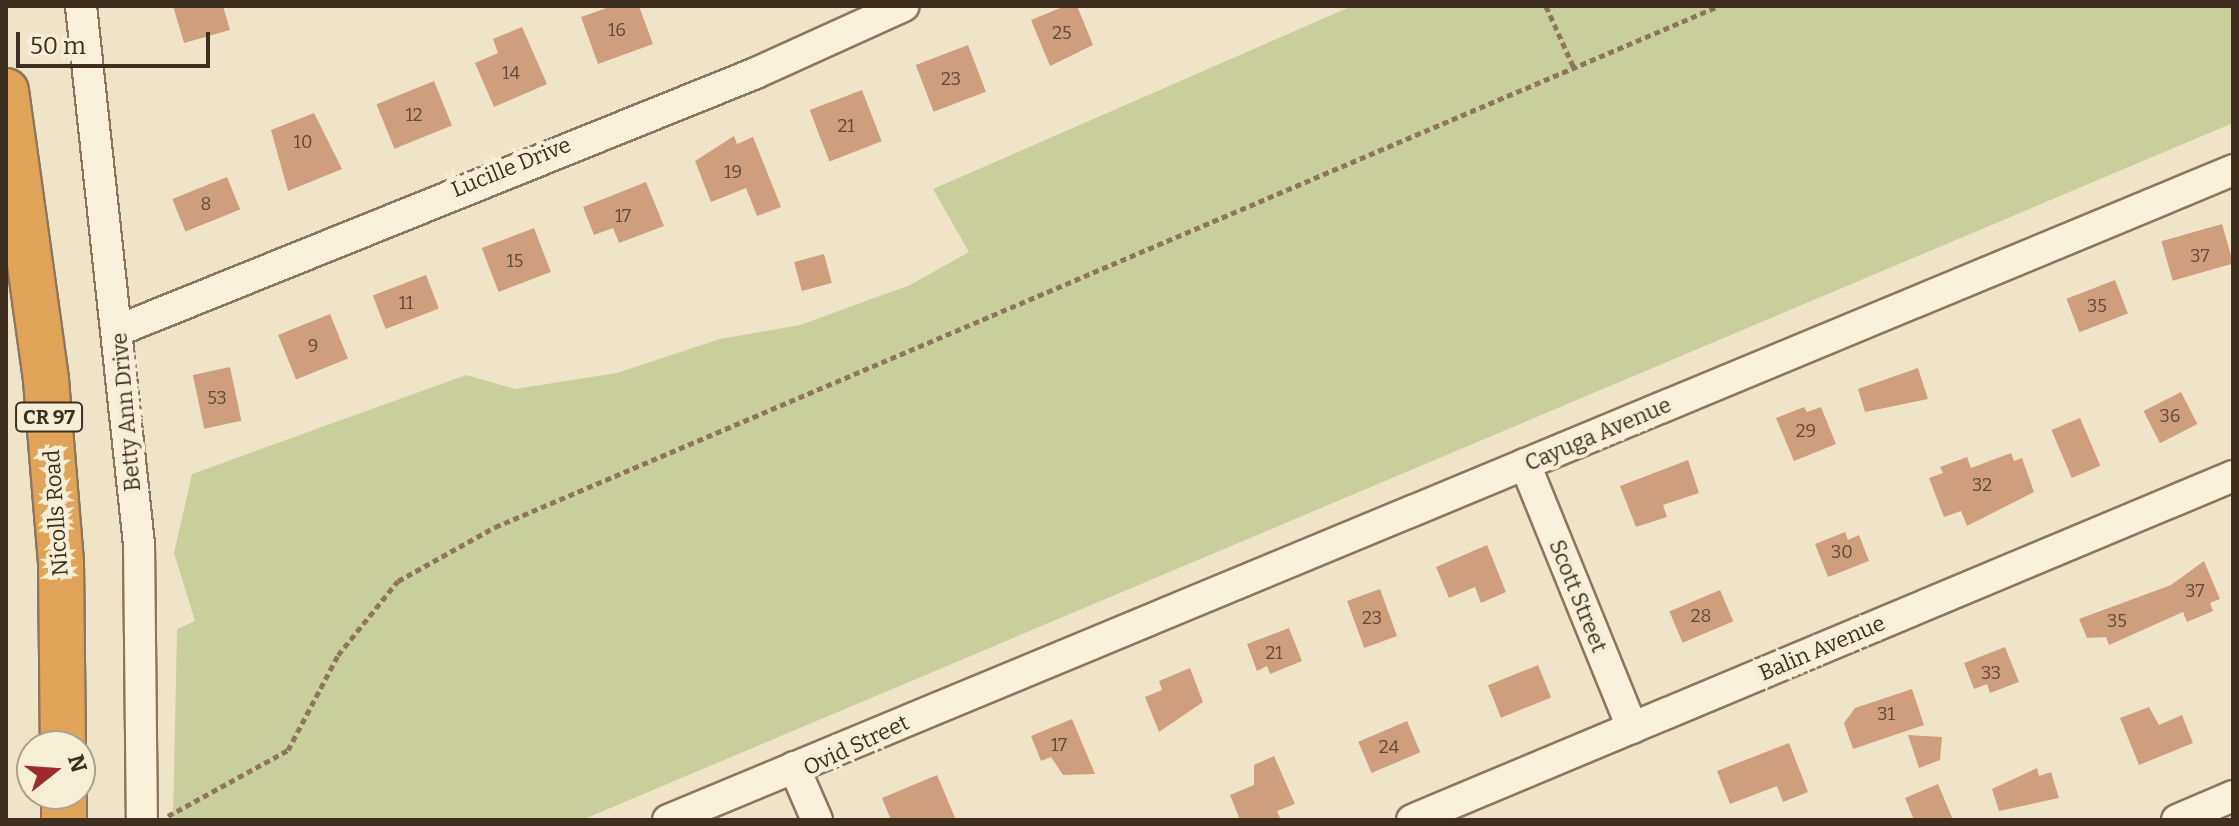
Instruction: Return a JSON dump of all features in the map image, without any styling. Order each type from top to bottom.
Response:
[{"type":"highway","name":"Nicolls Road","points":[[6,91],[46,380],[61,562],[63,730]]},
{"type":"street","name":"Betty Ann Drive","points":[[81,6],[119,330],[139,544],[142,820]]},
{"type":"street","name":"Lucille Drive","points":[[119,330],[756,73],[904,6]]},
{"type":"street","name":"Cayuga Avenue","points":[[964,697],[2233,170]]},
{"type":"street","name":"Scott Street","points":[[1525,464],[1632,728]]},
{"type":"street","name":"Balin Avenue","points":[[1412,820],[2233,476]]},
{"type":"street","name":"Ovid Street","points":[[817,820],[794,767],[964,697]]},
{"type":"street","points":[[668,820],[794,767]]},
{"type":"street","points":[[2177,820],[2233,796]]},
{"type":"path","points":[[1546,6],[1574,68]]},
{"type":"path","points":[[160,820],[288,750],[338,655],[398,581],[495,527],[1719,6]]},
{"type":"green space","points":[[1352,6],[2233,6],[2233,123],[582,820],[173,820],[177,629],[195,621],[174,553],[192,474],[466,375],[515,389],[617,373],[720,339],[800,325],[910,285],[969,252],[933,189]]},
{"type":"building","points":[[173,6],[223,6],[230,30],[184,43]]},
{"type":"building","points":[[612,6],[639,6],[653,44],[598,64],[581,17]]},
{"type":"building","points":[[1065,6],[1077,6],[1093,45],[1050,66],[1031,20]]},
{"type":"building","points":[[522,27],[547,84],[494,107],[475,63],[498,53],[493,39]]},
{"type":"building","points":[[968,45],[986,92],[934,112],[916,65]]},
{"type":"building","points":[[434,81],[452,126],[394,149],[377,104]]},
{"type":"building","points":[[862,90],[882,141],[829,161],[810,110]]},
{"type":"building","points":[[314,113],[342,169],[288,191],[271,130]]},
{"type":"building","points":[[734,136],[737,144],[753,137],[781,207],[757,216],[746,188],[711,202],[695,161]]},
{"type":"building","points":[[227,177],[240,209],[185,232],[172,199]]},
{"type":"building","points":[[646,182],[664,226],[619,243],[613,228],[594,235],[583,207]]},
{"type":"building","points":[[2222,224],[2233,263],[2173,281],[2161,241]]},
{"type":"building","points":[[534,228],[551,272],[499,292],[482,248]]},
{"type":"building","points":[[824,254],[832,283],[802,291],[794,262]]},
{"type":"building","points":[[426,275],[439,309],[386,329],[373,295]]},
{"type":"building","points":[[2115,280],[2128,314],[2079,332],[2066,299]]},
{"type":"building","points":[[330,314],[348,359],[296,379],[278,335]]},
{"type":"building","points":[[230,367],[241,421],[204,429],[193,375]]},
{"type":"building","points":[[1918,368],[1928,399],[1865,412],[1858,389]]},
{"type":"building","points":[[2181,392],[2197,424],[2160,443],[2144,411]]},
{"type":"building","points":[[1804,407],[1807,412],[1821,407],[1836,444],[1794,461],[1776,418]]},
{"type":"building","points":[[2080,418],[2100,466],[2072,478],[2051,430]]},
{"type":"building","points":[[2011,453],[2014,461],[2022,458],[2034,492],[1967,526],[1961,511],[1944,517],[1929,478],[1943,473],[1940,467],[1967,457],[1971,468]]},
{"type":"building","points":[[1688,460],[1699,493],[1663,505],[1667,517],[1636,527],[1620,486]]},
{"type":"building","points":[[1845,532],[1848,540],[1859,535],[1869,561],[1828,577],[1815,544]]},
{"type":"building","points":[[1487,545],[1506,592],[1481,603],[1475,587],[1449,598],[1436,567]]},
{"type":"building","points":[[2204,561],[2220,599],[2210,603],[2213,611],[2187,622],[2183,612],[2109,645],[2106,637],[2087,638],[2079,619],[2171,585]]},
{"type":"building","points":[[1380,589],[1397,636],[1364,648],[1347,601]]},
{"type":"building","points":[[1720,590],[1733,621],[1683,643],[1669,611]]},
{"type":"building","points":[[1289,628],[1302,661],[1270,674],[1267,666],[1257,671],[1247,644]]},
{"type":"building","points":[[2005,647],[2019,682],[1990,693],[1987,684],[1974,689],[1964,663]]},
{"type":"building","points":[[1538,665],[1551,697],[1501,718],[1488,685]]},
{"type":"building","points":[[1190,668],[1203,702],[1159,732],[1145,697],[1162,690],[1159,681]]},
{"type":"building","points":[[1912,689],[1924,725],[1853,749],[1844,723],[1855,708]]},
{"type":"building","points":[[2149,707],[2159,725],[2182,715],[2193,743],[2139,765],[2120,718]]},
{"type":"building","points":[[1072,719],[1095,774],[1063,775],[1051,757],[1041,761],[1031,736]]},
{"type":"building","points":[[1407,721],[1420,752],[1371,773],[1358,742]]},
{"type":"building","points":[[1908,735],[1942,737],[1940,760],[1919,768]]},
{"type":"building","points":[[1789,743],[1808,792],[1783,802],[1777,786],[1730,804],[1717,771]]},
{"type":"building","points":[[1274,756],[1295,804],[1277,811],[1281,820],[1240,820],[1230,795],[1254,785],[1254,765]]},
{"type":"building","points":[[2037,768],[2039,776],[2051,772],[2059,798],[1999,811],[1992,789]]},
{"type":"building","points":[[937,775],[956,820],[891,820],[882,798]]},
{"type":"building","points":[[1938,784],[1953,820],[1914,820],[1905,798]]}]
